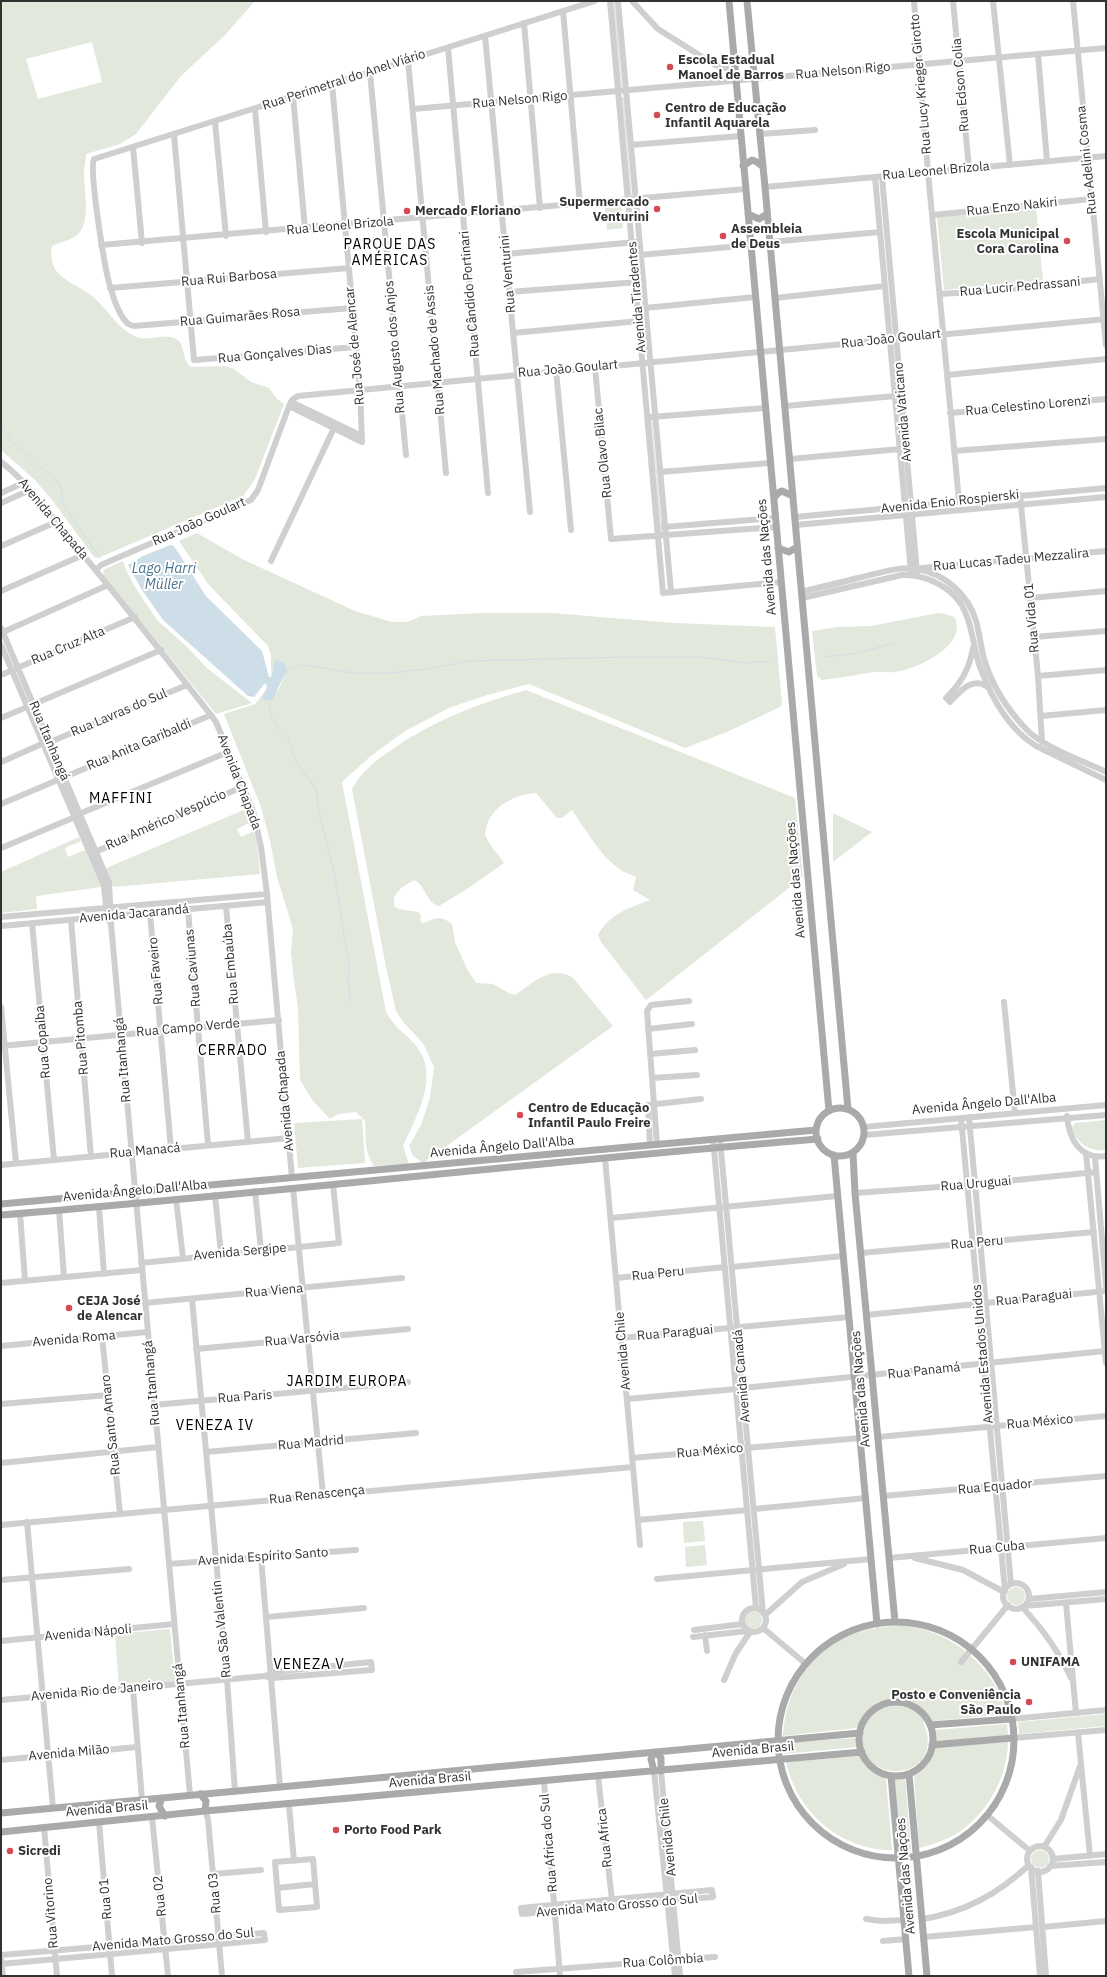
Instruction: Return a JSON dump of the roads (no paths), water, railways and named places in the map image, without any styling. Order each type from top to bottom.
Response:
[{"type":"main road","name":"Avenida das Nações","points":[[729,1],[734,71],[746,189],[829,1111]]},
{"type":"main road","points":[[747,1],[762,166],[768,214],[848,1109]]},
{"type":"main road","points":[[743,166],[752,160],[762,166]]},
{"type":"main road","points":[[748,214],[758,219],[768,214]]},
{"type":"main road","points":[[774,498],[782,491],[793,496]]},
{"type":"main road","points":[[778,548],[789,552],[797,546]]},
{"type":"main road","points":[[841,1108],[848,1109],[858,1116],[864,1127],[863,1142],[854,1153],[844,1156],[834,1155],[824,1149],[818,1139],[816,1130],[820,1119],[829,1111],[841,1108]]},
{"type":"main road","name":"Avenida Ângelo Dall'Alba","points":[[1,1204],[816,1130]]},
{"type":"main road","name":"Avenida Ângelo Dall'Alba","points":[[1,1215],[99,1207],[137,1202],[717,1147],[818,1139]]},
{"type":"main road","name":"Avenida das Nações","points":[[854,1153],[855,1193],[895,1622]]},
{"type":"main road","name":"Avenida das Nações","points":[[834,1155],[877,1624]]},
{"type":"main road","points":[[292,1178],[298,1183],[297,1186],[293,1188]]},
{"type":"main road","points":[[895,1622],[924,1625],[939,1630],[971,1650],[984,1661],[1004,1695],[1011,1719],[1013,1738],[1013,1758],[1002,1794],[987,1815],[964,1836],[948,1846],[916,1856],[899,1858],[878,1857],[865,1854],[851,1849],[828,1835],[800,1807],[790,1790],[779,1760],[777,1742],[783,1704],[789,1690],[806,1664],[836,1639],[853,1631],[877,1624],[895,1622]]},
{"type":"main road","points":[[893,1703],[904,1704],[915,1708],[924,1716],[930,1726],[932,1745],[928,1757],[920,1767],[909,1774],[892,1776],[878,1772],[871,1766],[862,1752],[860,1733],[863,1723],[869,1714],[882,1705],[893,1703]]},
{"type":"main road","points":[[930,1726],[1011,1719]]},
{"type":"main road","name":"Avenida Brasil","points":[[1,1813],[777,1742],[860,1733]]},
{"type":"main road","points":[[932,1745],[1013,1738]]},
{"type":"main road","name":"Avenida Brasil","points":[[1,1832],[205,1811],[289,1805],[862,1752]]},
{"type":"main road","points":[[656,1753],[661,1758],[658,1771],[651,1759],[656,1753]]},
{"type":"main road","name":"Avenida das Nações","points":[[909,1774],[928,1976]]},
{"type":"main road","name":"Avenida das Nações","points":[[892,1776],[909,1976]]},
{"type":"main road","points":[[200,1794],[206,1801],[205,1811]]},
{"type":"main road","points":[[162,1798],[159,1806],[165,1816]]},
{"type":"street","name":"Rua Perimetral do Anel Viário","points":[[101,246],[94,159],[595,1]]},
{"type":"street","name":"Avenida Tiradentes","points":[[610,1],[663,593],[671,592],[618,1]]},
{"type":"street","points":[[632,1],[651,24],[658,29],[715,65],[734,71]]},
{"type":"street","name":"Rua Lucy Krieger Girotto","points":[[914,1],[928,172],[959,501]]},
{"type":"street","name":"Rua Edson Colia","points":[[953,1],[969,168]]},
{"type":"street","points":[[993,1],[1010,165]]},
{"type":"street","name":"Rua Adelini Cosma","points":[[1073,1],[1091,199],[1105,319],[1106,345]]},
{"type":"street","points":[[563,11],[580,204]]},
{"type":"street","points":[[524,23],[540,208]]},
{"type":"street","name":"Rua Venturini","points":[[485,36],[530,512]]},
{"type":"street","name":"Rua Cândido Portinari","points":[[448,48],[488,492]]},
{"type":"street","name":"Rua Nelson Rigo","points":[[412,109],[1106,48]]},
{"type":"street","points":[[1038,54],[1047,161]]},
{"type":"street","name":"Rua Machado de Assis","points":[[408,60],[446,472]]},
{"type":"street","name":"Rua Augusto dos Anjos","points":[[370,73],[406,455]]},
{"type":"street","name":"Rua José de Alencar","points":[[332,84],[360,389],[362,439]]},
{"type":"street","points":[[293,96],[304,229]]},
{"type":"street","points":[[255,109],[266,232]]},
{"type":"street","points":[[215,122],[226,236]]},
{"type":"street","points":[[760,134],[815,130]]},
{"type":"street","points":[[174,134],[190,321]]},
{"type":"street","points":[[631,145],[740,136]]},
{"type":"street","points":[[133,147],[142,243]]},
{"type":"street","name":"Rua Leonel Brizola","points":[[765,187],[1106,156]]},
{"type":"street","name":"Avenida Vaticano","points":[[878,177],[880,232],[885,286],[893,339],[895,396],[905,506],[914,572]]},
{"type":"street","name":"Avenida Vaticano","points":[[878,177],[893,339],[913,514],[914,572]]},
{"type":"street","name":"Rua Leonel Brizola","points":[[101,246],[636,200],[746,189]]},
{"type":"street","name":"Rua Enzo Nakiri","points":[[933,215],[1091,199]]},
{"type":"street","points":[[770,242],[880,232]]},
{"type":"street","points":[[506,254],[639,242]]},
{"type":"street","points":[[640,255],[751,245]]},
{"type":"street","points":[[101,246],[110,288]]},
{"type":"street","name":"Rua Rui Barbosa","points":[[110,288],[349,268]]},
{"type":"street","name":"Rua Lucir Pedrassani","points":[[940,294],[991,291],[1100,279]]},
{"type":"street","points":[[509,292],[643,282]]},
{"type":"street","points":[[775,298],[885,286]]},
{"type":"street","name":"Rua Guimarães Rosa","points":[[110,288],[128,324],[134,326],[352,308]]},
{"type":"street","points":[[645,308],[755,297]]},
{"type":"street","name":"Rua João Goulart","points":[[99,570],[111,561],[251,500],[258,490],[290,404],[298,396],[595,366],[760,352],[1105,319]]},
{"type":"street","name":"Rua Gonçalves Dias","points":[[190,321],[194,360],[356,347]]},
{"type":"street","points":[[513,333],[639,321]]},
{"type":"street","points":[[947,375],[1106,359]]},
{"type":"street","name":"Rua Olavo Bilac","points":[[595,366],[611,539],[658,537]]},
{"type":"street","points":[[556,370],[571,530]]},
{"type":"street","points":[[785,406],[895,396]]},
{"type":"street","name":"Rua Celestino Lorenzi","points":[[950,413],[1106,399]]},
{"type":"street","points":[[290,404],[334,428],[362,439]]},
{"type":"street","points":[[290,404],[362,439]]},
{"type":"street","points":[[647,418],[766,408]]},
{"type":"street","points":[[271,561],[334,428]]},
{"type":"street","points":[[954,451],[1106,439]]},
{"type":"street","points":[[790,459],[900,450]]},
{"type":"street","name":"Avenida Chapada","points":[[1,462],[30,490],[86,557],[99,570],[108,585],[135,617],[211,715],[253,811],[259,832],[268,902],[292,1178]]},
{"type":"street","points":[[660,472],[770,464]]},
{"type":"street","points":[[1,493],[23,483]]},
{"type":"street","name":"Avenida Enio Rospierski","points":[[795,517],[1106,488]]},
{"type":"street","points":[[1,503],[30,490]]},
{"type":"street","name":"Rua Vida 01","points":[[1020,495],[1038,676],[1042,742]]},
{"type":"street","name":"Avenida Enio Rospierski","points":[[796,525],[1106,497]]},
{"type":"street","points":[[664,527],[775,518]]},
{"type":"street","points":[[1,546],[56,522]]},
{"type":"street","points":[[658,537],[776,527]]},
{"type":"street","name":"Rua Lucas Tadeu Mezzalira","points":[[802,595],[914,572],[1027,558],[1106,551]]},
{"type":"street","points":[[1,591],[86,557]]},
{"type":"street","points":[[99,570],[111,561]]},
{"type":"street","points":[[914,572],[940,585],[960,603],[966,613],[973,647],[990,689],[1010,722],[1029,742],[1106,780]]},
{"type":"street","points":[[914,572],[940,577],[955,588],[966,601],[976,620],[986,664],[1002,698],[1027,731],[1042,742],[1106,772]]},
{"type":"street","points":[[671,592],[781,582]]},
{"type":"street","points":[[2,631],[108,585]]},
{"type":"street","points":[[1031,598],[1106,591]]},
{"type":"street","name":"Rua Cruz Alta","points":[[1,675],[135,617]]},
{"type":"street","name":"Rua Itanhangá","points":[[2,631],[15,669],[92,853],[109,883],[109,917],[111,924],[131,1153],[137,1202],[163,1510],[181,1684],[190,1795]]},
{"type":"street","points":[[1034,637],[1106,631]]},
{"type":"street","name":"Rua Itanhangá","points":[[1,645],[15,669]]},
{"type":"street","points":[[973,647],[966,674],[948,700],[967,685],[977,683],[990,689]]},
{"type":"street","points":[[1,718],[161,650]]},
{"type":"street","points":[[1038,676],[1106,670]]},
{"type":"street","name":"Rua Lavras do Sul","points":[[1,762],[187,685]]},
{"type":"street","points":[[1041,716],[1106,710]]},
{"type":"street","name":"Rua Anita Garibaldi","points":[[1,804],[211,715]]},
{"type":"street","points":[[1,848],[228,752]]},
{"type":"street","name":"Rua Américo Vespúcio","points":[[92,853],[242,787]]},
{"type":"street","points":[[1,917],[267,894]]},
{"type":"street","name":"Rua Embaúba","points":[[230,897],[233,901],[229,906],[237,1024],[248,1142]]},
{"type":"street","name":"Avenida Jacarandá","points":[[1,926],[268,902]]},
{"type":"street","name":"Rua Caviunas","points":[[188,910],[208,1146]]},
{"type":"street","name":"Rua Faveiro","points":[[150,913],[171,1149]]},
{"type":"street","name":"Rua Pitomba","points":[[71,920],[91,1156]]},
{"type":"street","name":"Rua Copaíba","points":[[32,923],[54,1160]]},
{"type":"street","points":[[654,1145],[651,1104],[652,1078],[647,1011],[651,1005],[689,1001]]},
{"type":"street","points":[[1004,1002],[1015,1113]]},
{"type":"street","points":[[1,1007],[3,1046],[16,1164]]},
{"type":"street","name":"Rua Campo Verde","points":[[3,1046],[279,1020]]},
{"type":"street","points":[[648,1029],[692,1024]]},
{"type":"street","points":[[650,1054],[695,1050]]},
{"type":"street","points":[[652,1078],[697,1075]]},
{"type":"street","points":[[651,1104],[701,1099]]},
{"type":"street","name":"Avenida Ângelo Dall'Alba","points":[[864,1127],[1106,1105]]},
{"type":"street","points":[[1067,1108],[1067,1118],[1071,1137],[1080,1149],[1086,1154],[1095,1157],[1106,1156]]},
{"type":"street","name":"Avenida Ângelo Dall'Alba","points":[[864,1135],[1106,1115]]},
{"type":"street","name":"Avenida Estados Unidos","points":[[969,1117],[996,1426],[998,1487]]},
{"type":"street","name":"Avenida Estados Unidos","points":[[961,1118],[989,1426],[998,1487],[1004,1548],[1011,1584]]},
{"type":"street","name":"Rua Manacá","points":[[1,1165],[289,1138]]},
{"type":"street","name":"Avenida Canadá","points":[[716,1139],[726,1207],[764,1614]]},
{"type":"street","name":"Avenida Canadá","points":[[717,1147],[719,1208],[756,1608]]},
{"type":"street","points":[[1086,1154],[1106,1363]]},
{"type":"street","points":[[1095,1157],[1103,1220],[1106,1286]]},
{"type":"street","name":"Avenida Chile","points":[[605,1158],[640,1545]]},
{"type":"street","name":"Rua Uruguai","points":[[855,1193],[967,1185],[1096,1172]]},
{"type":"street","name":"Avenida Sergipe","points":[[141,1262],[339,1243],[330,1184]]},
{"type":"street","points":[[293,1188],[323,1495]]},
{"type":"street","points":[[255,1191],[261,1250]]},
{"type":"street","points":[[215,1195],[221,1254]]},
{"type":"street","points":[[611,1218],[837,1196]]},
{"type":"street","points":[[176,1199],[183,1258]]},
{"type":"street","points":[[99,1207],[104,1274]]},
{"type":"street","points":[[59,1210],[64,1277]]},
{"type":"street","points":[[20,1213],[25,1281]]},
{"type":"street","name":"Rua Peru","points":[[861,1253],[1094,1232]]},
{"type":"street","points":[[732,1267],[843,1256]]},
{"type":"street","name":"Rua Peru","points":[[616,1278],[725,1267]]},
{"type":"street","points":[[1,1283],[142,1270]]},
{"type":"street","name":"Rua Viena","points":[[145,1303],[402,1278]]},
{"type":"street","name":"Rua Paraguai","points":[[866,1315],[1106,1291]]},
{"type":"street","name":"Rua São Valentin","points":[[192,1299],[227,1679],[235,1791]]},
{"type":"street","name":"Rua Paraguai","points":[[621,1338],[848,1317]]},
{"type":"street","name":"Rua Varsóvia","points":[[196,1349],[408,1329]]},
{"type":"street","name":"Avenida Roma","points":[[1,1346],[148,1332]]},
{"type":"street","name":"Rua Santo Amaro","points":[[102,1336],[120,1514]]},
{"type":"street","name":"Rua Panamá","points":[[743,1388],[854,1378],[1105,1351]]},
{"type":"street","name":"Rua Paris","points":[[154,1405],[312,1392],[408,1382]]},
{"type":"street","points":[[627,1399],[736,1389]]},
{"type":"street","points":[[1,1404],[108,1395]]},
{"type":"street","name":"Rua México","points":[[878,1437],[1106,1416]]},
{"type":"street","name":"Rua Madrid","points":[[206,1452],[416,1433]]},
{"type":"street","name":"Rua México","points":[[632,1458],[860,1438]]},
{"type":"street","points":[[1,1463],[158,1448]]},
{"type":"street","name":"Rua Renascença","points":[[1,1525],[633,1467]]},
{"type":"street","name":"Rua Equador","points":[[883,1496],[998,1487],[1106,1476]]},
{"type":"street","points":[[754,1508],[866,1498]]},
{"type":"street","points":[[638,1520],[747,1510]]},
{"type":"street","points":[[27,1522],[53,1808]]},
{"type":"street","name":"Rua Cuba","points":[[889,1558],[1106,1538]]},
{"type":"street","name":"Avenida Estados Unidos","points":[[1004,1548],[1004,1592]]},
{"type":"street","name":"Avenida Espírito Santo","points":[[169,1564],[356,1550]]},
{"type":"street","points":[[261,1557],[272,1675],[280,1787]]},
{"type":"street","points":[[906,1557],[930,1561],[963,1570],[1004,1592]]},
{"type":"street","points":[[657,1579],[871,1559]]},
{"type":"street","points":[[764,1614],[802,1582],[853,1560]]},
{"type":"street","points":[[1,1580],[129,1569]]},
{"type":"street","points":[[1023,1606],[1028,1599],[1028,1591],[1024,1585],[1017,1583],[1011,1584],[1004,1592],[1005,1601],[1008,1605],[1015,1608],[1023,1606],[1106,1599]]},
{"type":"street","points":[[1028,1599],[1106,1592]]},
{"type":"street","points":[[1066,1603],[1076,1713]]},
{"type":"street","points":[[961,1662],[1008,1605]]},
{"type":"street","points":[[1023,1606],[1057,1650],[1074,1684]]},
{"type":"street","points":[[267,1617],[364,1608]]},
{"type":"street","points":[[693,1637],[748,1631],[757,1632],[763,1628],[766,1621],[764,1614],[756,1608],[748,1609],[743,1614],[742,1624],[748,1631]]},
{"type":"street","name":"Avenida Nápoli","points":[[1,1641],[174,1624]]},
{"type":"street","points":[[694,1630],[742,1624]]},
{"type":"street","points":[[763,1628],[806,1664]]},
{"type":"street","points":[[724,1680],[748,1631]]},
{"type":"street","points":[[705,1635],[707,1651]]},
{"type":"street","points":[[272,1675],[372,1670],[371,1662]]},
{"type":"street","name":"Avenida Rio de Janeiro","points":[[1,1700],[272,1675]]},
{"type":"street","points":[[133,1688],[142,1800]]},
{"type":"street","points":[[1011,1719],[1106,1710]]},
{"type":"street","points":[[1013,1738],[1106,1730]]},
{"type":"street","points":[[1078,1733],[1090,1856]]},
{"type":"street","name":"Avenida Milão","points":[[1,1760],[137,1747]]},
{"type":"street","points":[[1044,1847],[1061,1820],[1081,1762]]},
{"type":"street","name":"Avenida Chile","points":[[658,1771],[676,1960],[680,1976]]},
{"type":"street","name":"Rua Africa","points":[[598,1776],[612,1900]]},
{"type":"street","name":"Rua Africa do Sul","points":[[544,1781],[560,1973]]},
{"type":"street","points":[[289,1805],[294,1861]]},
{"type":"street","name":"Rua 03","points":[[205,1811],[208,1819],[222,1976]]},
{"type":"street","points":[[987,1815],[1030,1851]]},
{"type":"street","name":"Rua 02","points":[[152,1817],[168,1976]]},
{"type":"street","name":"Rua 01","points":[[99,1822],[112,1976]]},
{"type":"street","name":"Rua Vitorino","points":[[44,1827],[57,1976]]},
{"type":"street","points":[[1040,1976],[1030,1866],[1028,1859],[1030,1851],[1036,1847],[1044,1847],[1050,1851],[1052,1859],[1050,1866]]},
{"type":"street","points":[[1052,1859],[1106,1854]]},
{"type":"street","points":[[312,1859],[315,1884],[317,1907],[279,1910],[274,1862],[312,1859]]},
{"type":"street","points":[[1030,1866],[1038,1871],[1045,1870],[1050,1866],[1106,1862]]},
{"type":"street","points":[[923,1919],[947,1915],[975,1904],[1004,1887],[1030,1866]]},
{"type":"street","points":[[213,1874],[261,1870]]},
{"type":"street","points":[[1038,1871],[1046,1976]]},
{"type":"street","points":[[277,1888],[315,1884]]},
{"type":"street","name":"Avenida Mato Grosso do Sul","points":[[522,1911],[671,1898],[712,1890],[713,1898],[671,1898],[612,1900],[555,1908]]},
{"type":"street","points":[[866,1919],[881,1921],[904,1920]]},
{"type":"street","points":[[1043,1927],[1106,1921]]},
{"type":"street","points":[[924,1937],[1036,1927]]},
{"type":"street","name":"Avenida Mato Grosso do Sul","points":[[264,1933],[265,1940],[55,1959],[1,1960],[54,1950],[219,1936],[264,1933]]},
{"type":"street","points":[[883,1941],[906,1939]]},
{"type":"street","name":"Rua Colômbia","points":[[516,1972],[560,1973],[715,1957]]},
{"type":"street","points":[[1,1960],[3,1976]]},
{"type":"street","name":"Avenida Chile","points":[[674,1976],[676,1960]]},
{"type":"water","name":"Lago Harri Müller","points":[[170,545],[174,546],[206,596],[262,651],[269,677],[271,677],[275,661],[279,660],[285,664],[287,671],[272,700],[265,701],[262,698],[267,687],[265,683],[254,697],[248,696],[163,620],[142,590],[128,565],[143,556]]},
{"type":"waterway","points":[[1,425],[12,442],[59,483],[62,492],[62,503],[100,558]]},
{"type":"waterway","points":[[825,657],[858,653],[895,643]]},
{"type":"waterway","points":[[287,669],[303,665],[354,673],[390,673],[433,668],[468,661],[627,657],[702,657],[745,663],[771,661]]},
{"type":"waterway","points":[[269,701],[271,716],[278,729],[288,739],[296,762],[316,789],[319,812],[334,872],[349,965],[348,982],[351,1002]]},
{"type":"place","name":"Escola Estadual Manoel de Barros","points":[[670,67]]},
{"type":"place","name":"Centro de Educação Infantil Aquarela","points":[[657,115]]},
{"type":"place","name":"Supermercado Venturini","points":[[657,209]]},
{"type":"place","name":"Mercado Floriano","points":[[407,211]]},
{"type":"place","name":"Assembleia de Deus","points":[[723,236]]},
{"type":"place","name":"Escola Municipal Cora Carolina","points":[[1067,241]]},
{"type":"place","name":"Centro de Educação Infantil Paulo Freire","points":[[520,1115]]},
{"type":"place","name":"CEJA José de Alencar","points":[[69,1308]]},
{"type":"place","name":"UNIFAMA","points":[[1013,1662]]},
{"type":"place","name":"Posto e Conveniência São Paulo","points":[[1029,1702]]},
{"type":"place","name":"Porto Food Park","points":[[336,1830]]},
{"type":"place","name":"Sicredi","points":[[10,1851]]},
{"type":"district","name":"PARQUE DAS AMÉRICAS","points":[[390,254]]},
{"type":"district","name":"MAFFINI","points":[[121,799]]},
{"type":"district","name":"CERRADO","points":[[233,1051]]},
{"type":"district","name":"JARDIM EUROPA","points":[[347,1382]]},
{"type":"district","name":"VENEZA IV","points":[[215,1426]]},
{"type":"district","name":"VENEZA V","points":[[309,1665]]}]
